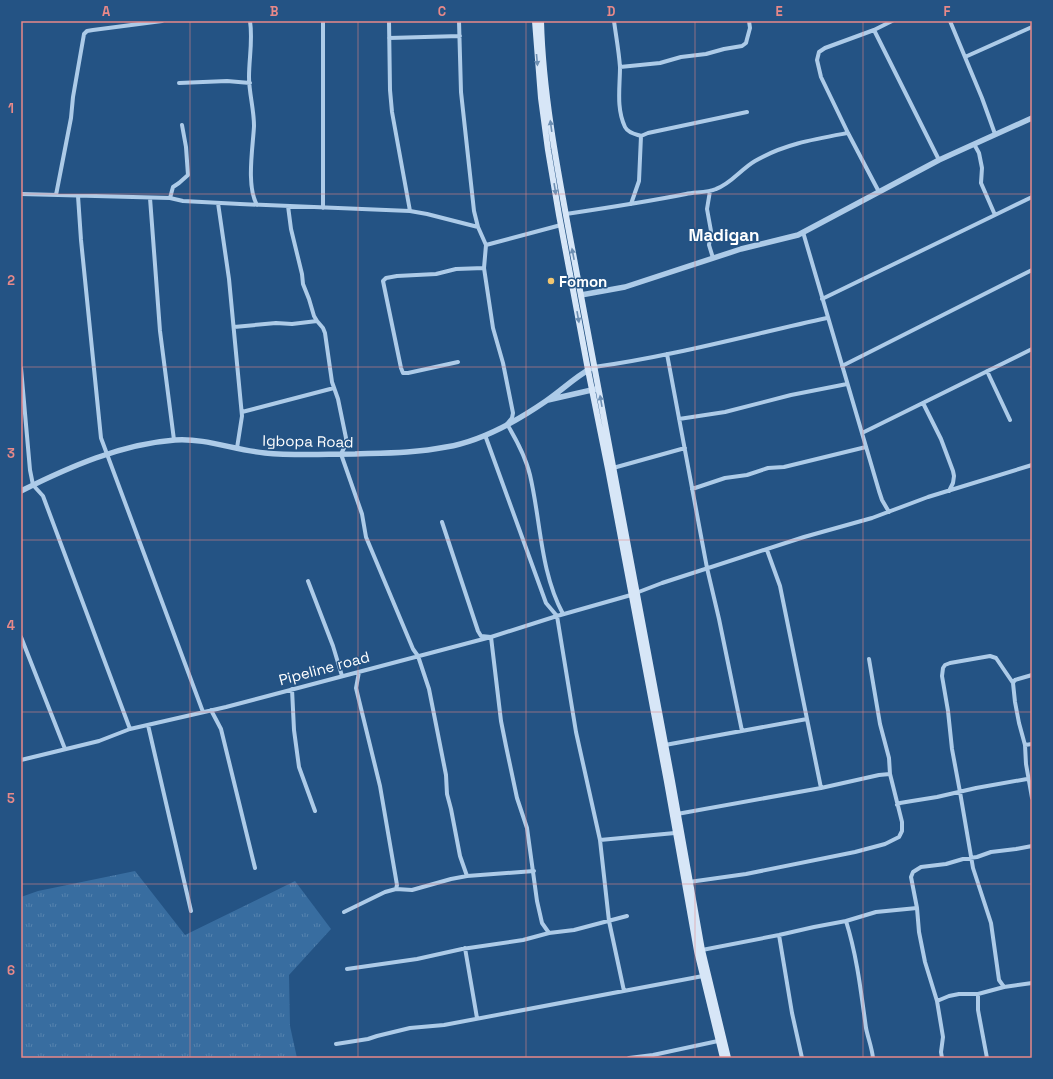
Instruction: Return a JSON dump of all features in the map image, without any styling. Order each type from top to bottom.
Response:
[{"type":"main road","points":[[535,21],[541,98],[561,225],[591,368],[634,594],[665,745],[702,950],[728,1058]]},
{"type":"main road","points":[[541,21],[547,98],[554,149],[581,295],[591,368]]},
{"type":"main road","points":[[595,389],[613,468],[675,832],[697,951],[723,1058]]},
{"type":"street","points":[[56,195],[71,118],[73,97],[84,34],[87,31],[162,21]]},
{"type":"street","points":[[250,21],[252,36],[250,83],[254,116],[254,134],[251,152],[252,195],[257,205]]},
{"type":"street","points":[[322,21],[323,208]]},
{"type":"street","points":[[389,21],[390,90],[392,112],[410,211]]},
{"type":"street","points":[[459,21],[461,92],[474,211],[478,227],[486,245],[484,268],[493,328],[503,363],[513,413],[512,418],[507,424],[514,436],[529,474],[548,577],[556,602],[563,614]]},
{"type":"street","points":[[614,21],[620,67],[618,97],[625,127],[630,133],[641,136],[648,133],[747,112]]},
{"type":"street","points":[[620,67],[660,63],[682,57],[706,54],[742,46],[746,43],[750,28],[749,21]]},
{"type":"street","points":[[879,192],[821,77],[818,67],[818,52],[874,30],[892,21]]},
{"type":"street","points":[[950,21],[995,134]]},
{"type":"street","points":[[965,57],[1032,27]]},
{"type":"street","points":[[874,30],[940,160]]},
{"type":"street","points":[[389,38],[460,36]]},
{"type":"street","points":[[179,83],[227,81],[250,83]]},
{"type":"street","points":[[581,295],[625,287],[712,258],[748,247],[790,237],[803,232],[940,160],[1032,118]]},
{"type":"street","points":[[170,198],[173,187],[188,175],[186,147],[182,125]]},
{"type":"street","points":[[566,214],[631,204],[693,192],[710,191],[723,186],[753,162],[769,153],[802,141],[848,133]]},
{"type":"street","points":[[631,204],[639,181],[641,136]]},
{"type":"street","points":[[974,144],[979,153],[982,168],[981,183],[995,215]]},
{"type":"street","points":[[710,191],[707,210],[711,231],[709,245],[712,258]]},
{"type":"street","points":[[21,194],[170,198],[183,201],[218,203],[410,211],[478,227]]},
{"type":"street","points":[[78,196],[101,438],[203,712]]},
{"type":"street","points":[[822,299],[1032,197]]},
{"type":"street","points":[[150,198],[160,331],[174,440]]},
{"type":"street","points":[[218,203],[229,280],[242,412],[237,448]]},
{"type":"street","points":[[288,206],[291,229],[303,284],[317,321],[325,333],[332,382],[338,399],[346,438],[346,444],[341,454],[362,514],[366,537],[413,649],[418,656],[429,689],[446,775],[447,794],[452,809],[460,856],[467,876]]},
{"type":"street","points":[[486,245],[561,225]]},
{"type":"street","points":[[803,232],[827,318],[882,500],[889,512]]},
{"type":"street","points":[[458,362],[404,373],[401,368],[383,281],[386,278],[397,276],[436,274],[456,269],[484,268]]},
{"type":"street","points":[[842,366],[1032,270]]},
{"type":"street","points":[[546,401],[591,368],[667,354],[827,318]]},
{"type":"street","points":[[234,327],[317,321]]},
{"type":"street","points":[[862,432],[1032,349]]},
{"type":"street","points":[[667,354],[707,568],[720,619],[742,731]]},
{"type":"street","points":[[21,368],[30,470],[33,485],[43,496],[130,729]]},
{"type":"street","points":[[986,371],[1010,420]]},
{"type":"street","points":[[679,419],[725,412],[791,395],[847,384]]},
{"type":"street","points":[[242,412],[334,388]]},
{"type":"street","points":[[546,401],[595,389]]},
{"type":"street","name":"Igbopa Road","points":[[21,491],[106,454],[135,446],[174,440],[198,440],[263,453],[298,455],[392,453],[435,449],[485,436],[546,401]]},
{"type":"street","points":[[923,403],[941,439],[953,471],[953,483],[949,491]]},
{"type":"street","points":[[485,436],[546,603],[557,616],[576,732],[600,840],[609,921],[624,991]]},
{"type":"street","points":[[692,490],[726,478],[747,475],[768,468],[784,467],[866,447]]},
{"type":"street","points":[[613,468],[685,448]]},
{"type":"street","name":"Pipeline road","points":[[21,760],[99,741],[130,729],[211,710],[491,637],[563,614],[634,594],[707,568],[872,518],[928,497],[1032,466]]},
{"type":"street","points":[[442,522],[478,631],[481,636],[491,637],[505,740],[517,798],[527,828],[537,901],[542,923],[548,933]]},
{"type":"street","points":[[767,550],[780,586],[821,788]]},
{"type":"street","points":[[308,581],[333,646],[342,676]]},
{"type":"street","points":[[21,637],[65,749]]},
{"type":"street","points":[[1004,987],[999,980],[991,922],[975,879],[952,749],[942,676],[945,665],[990,656],[996,658],[1013,683],[1019,723],[1026,745],[1027,779],[1032,798]]},
{"type":"street","points":[[689,882],[746,874],[873,848],[886,844],[899,837],[902,831],[902,822],[890,774],[889,758],[880,724],[869,659]]},
{"type":"street","points":[[359,672],[356,688],[380,786],[397,885],[396,890]]},
{"type":"street","points":[[1013,683],[1015,680],[1032,675]]},
{"type":"street","points":[[292,689],[294,730],[299,767],[315,811]]},
{"type":"street","points":[[211,710],[221,729],[255,868]]},
{"type":"street","points":[[665,745],[807,719]]},
{"type":"street","points":[[148,725],[190,911]]},
{"type":"street","points":[[1026,745],[1032,744]]},
{"type":"street","points":[[678,814],[890,774]]},
{"type":"street","points":[[897,805],[900,803],[1027,779]]},
{"type":"street","points":[[600,840],[675,832]]},
{"type":"street","points":[[942,1058],[941,1052],[943,1037],[938,1001],[924,962],[917,908],[911,877],[913,872],[916,869],[936,864],[946,864],[991,852],[1032,846]]},
{"type":"street","points":[[344,912],[385,892],[412,890],[467,876],[534,871]]},
{"type":"street","points":[[702,950],[779,936],[846,921],[876,912],[917,908]]},
{"type":"street","points":[[347,969],[417,959],[465,948],[523,940],[548,933],[574,930],[627,916]]},
{"type":"street","points":[[846,921],[855,955],[873,1058]]},
{"type":"street","points":[[779,936],[792,1012],[802,1058]]},
{"type":"street","points":[[465,948],[477,1018]]},
{"type":"street","points":[[336,1044],[368,1039],[410,1028],[444,1025],[703,976]]},
{"type":"street","points":[[938,1001],[948,996],[959,994],[978,994],[1004,987],[1032,983]]},
{"type":"street","points":[[978,994],[978,1010],[987,1058]]},
{"type":"street","points":[[629,1058],[695,1047],[718,1041]]},
{"type":"green space","points":[[135,871],[185,935],[295,881],[331,929],[289,975],[290,1026],[297,1058],[21,1058],[21,897],[38,891]]},
{"type":"place","name":"Fomon","points":[[551,281]]},
{"type":"district","name":"Madigan","points":[[724,235]]}]
